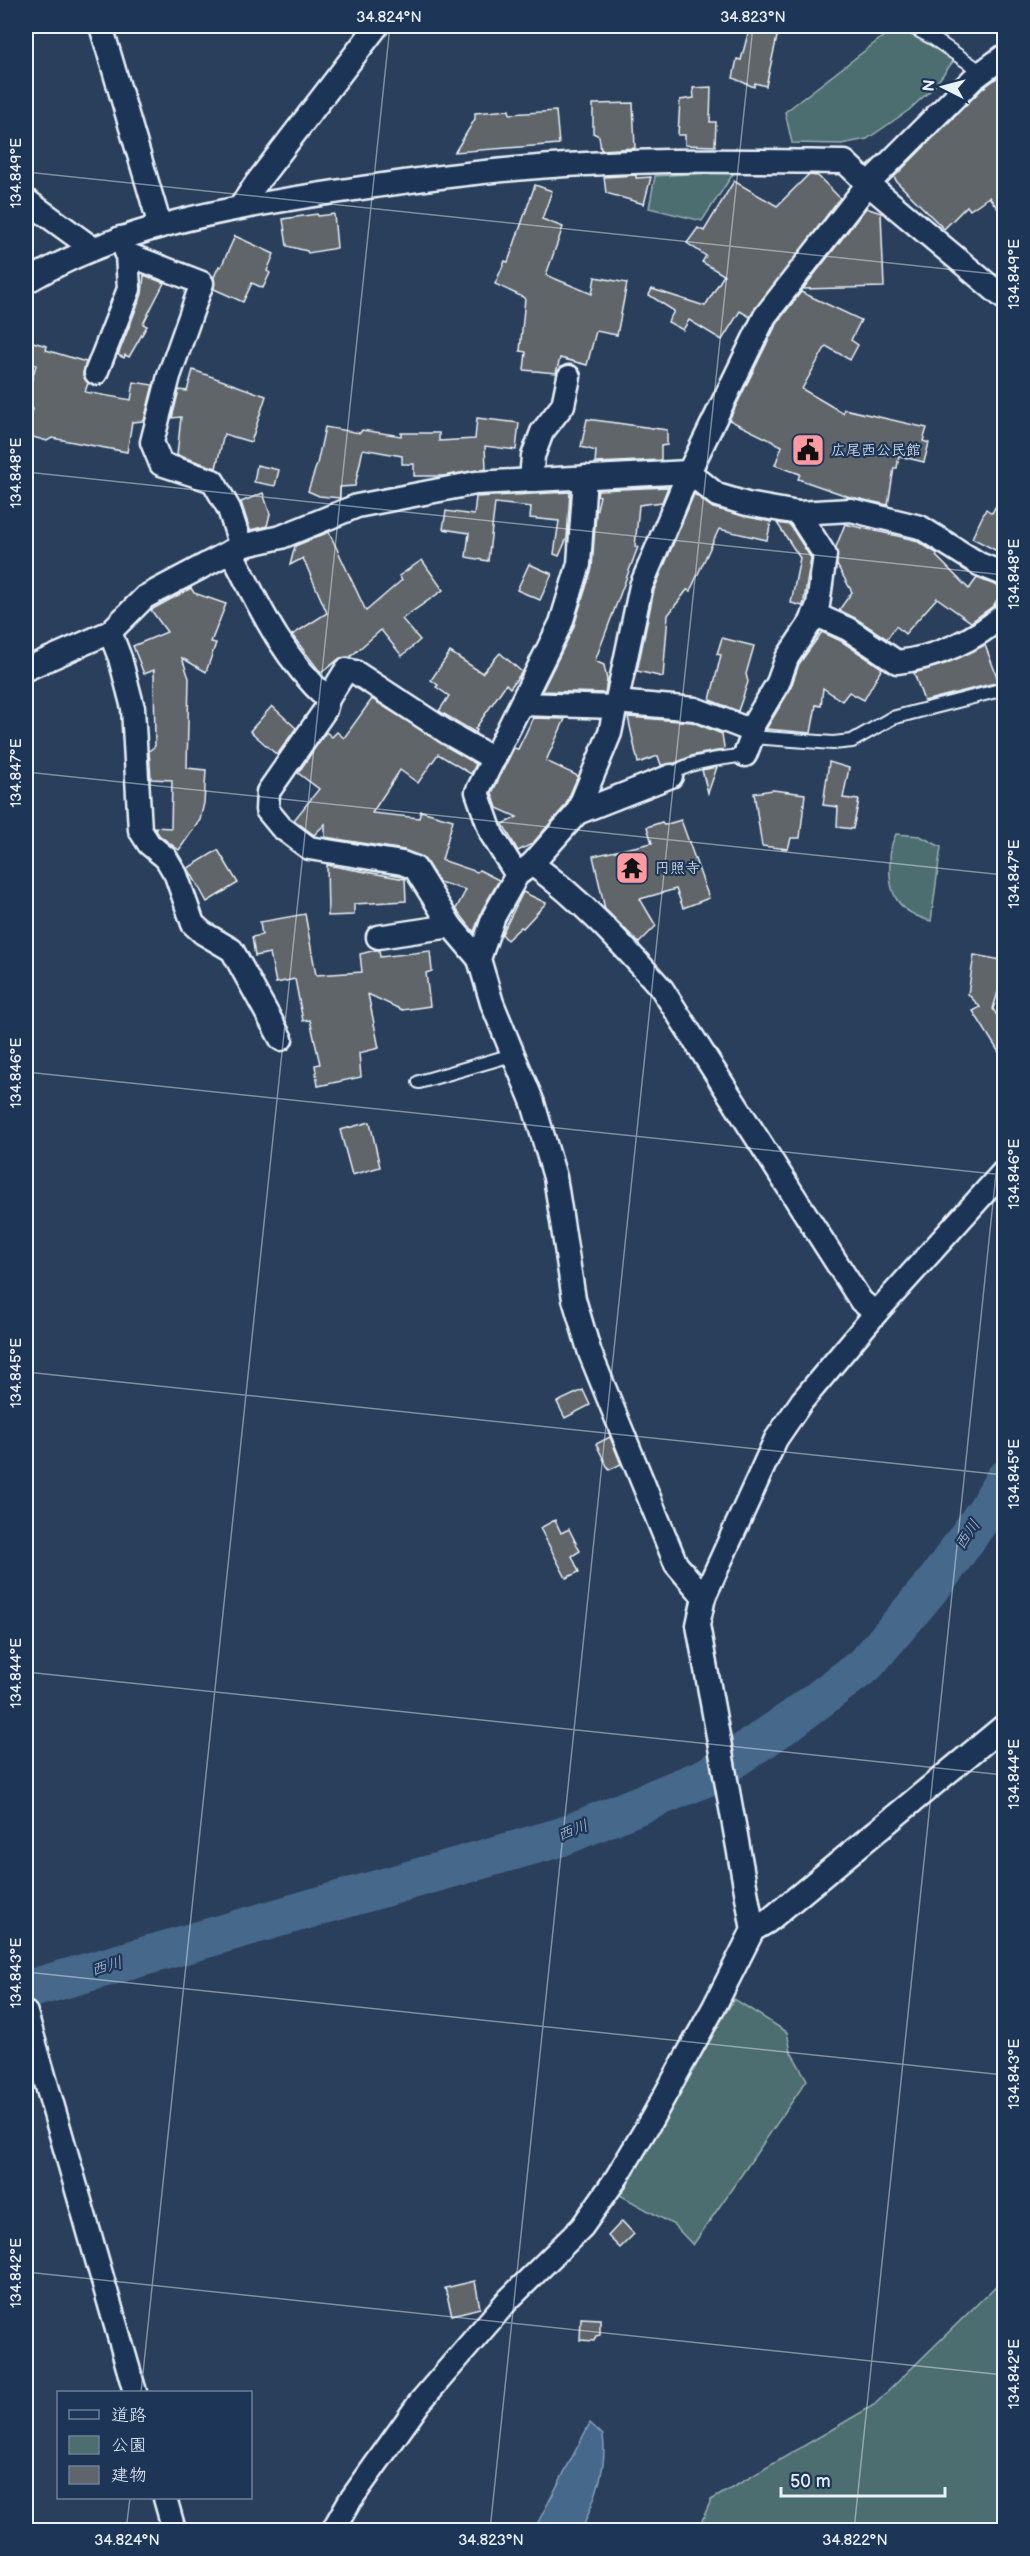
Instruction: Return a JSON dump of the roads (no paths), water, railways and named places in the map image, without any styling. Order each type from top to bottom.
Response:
[{"type":"street","points":[[101,26],[160,226]]},
{"type":"street","points":[[241,206],[377,26]]},
{"type":"street","points":[[479,958],[486,932],[504,897],[525,870],[577,813],[610,733],[641,586],[689,472],[765,316],[868,184],[913,137],[982,72],[1005,56]]},
{"type":"street","points":[[26,282],[92,248],[123,246],[160,226],[241,206],[473,173],[597,163],[844,162],[1005,298]]},
{"type":"street","points":[[26,200],[92,248]]},
{"type":"street","points":[[96,373],[129,289],[123,246]]},
{"type":"street","points":[[123,246],[202,283],[169,376],[152,442],[161,464],[213,481],[229,509],[236,548],[272,629],[294,663],[328,699]]},
{"type":"street","points":[[531,480],[533,456],[542,432],[562,405],[569,377]]},
{"type":"street","points":[[26,669],[110,632],[145,597],[236,548],[281,537],[357,506],[476,483],[689,472],[717,495],[747,504],[798,513],[850,510],[920,527],[980,564],[1005,574]]},
{"type":"street","points":[[585,477],[579,564],[561,623],[477,792],[492,835],[525,870],[562,886],[632,955],[662,989],[861,1300],[876,1312]]},
{"type":"street","points":[[522,704],[695,709],[749,741],[778,683],[787,658],[818,605],[825,555],[798,513]]},
{"type":"street","points":[[814,614],[848,629],[897,662],[918,660],[986,631],[1005,614]]},
{"type":"street","points":[[110,632],[120,658],[133,708],[140,830],[149,844],[166,858],[176,875],[193,924],[202,933],[232,950],[281,1040]]},
{"type":"street","points":[[494,759],[448,733],[356,672],[346,670],[328,699],[325,710],[268,792],[267,810],[281,827],[309,848],[402,863],[415,868],[451,926],[479,958],[492,1003],[533,1103],[555,1177],[574,1299],[590,1353],[676,1564],[704,1597]]},
{"type":"street","points":[[577,813],[671,776]]},
{"type":"street","points":[[378,937],[451,926]]},
{"type":"street","points":[[753,1929],[698,1625],[704,1597],[776,1438],[802,1401],[876,1312],[1005,1171]]},
{"type":"street","points":[[333,2530],[349,2502],[420,2402],[507,2301],[582,2227],[617,2177],[691,2049],[753,1929],[767,1922],[1005,1726]]},
{"type":"street","points":[[26,2014],[135,2391]]},
{"type":"street","points":[[165,2499],[174,2530]]},
{"type":"lane","points":[[910,26],[934,39],[982,72]]},
{"type":"lane","points":[[671,776],[677,771],[749,741],[833,743],[852,741],[892,718],[1005,689]]},
{"type":"lane","points":[[419,1082],[512,1055]]},
{"type":"water","points":[[590,2423],[603,2435],[604,2460],[599,2484],[582,2530],[534,2530]]},
{"type":"waterway","name":"西川","points":[[26,1990],[561,1837],[707,1777],[790,1721],[866,1664],[938,1579],[988,1508],[1004,1480]]},
{"type":"place","name":"広尾西公民館","points":[[808,450]]},
{"type":"place","name":"円照寺","points":[[632,868]]}]
